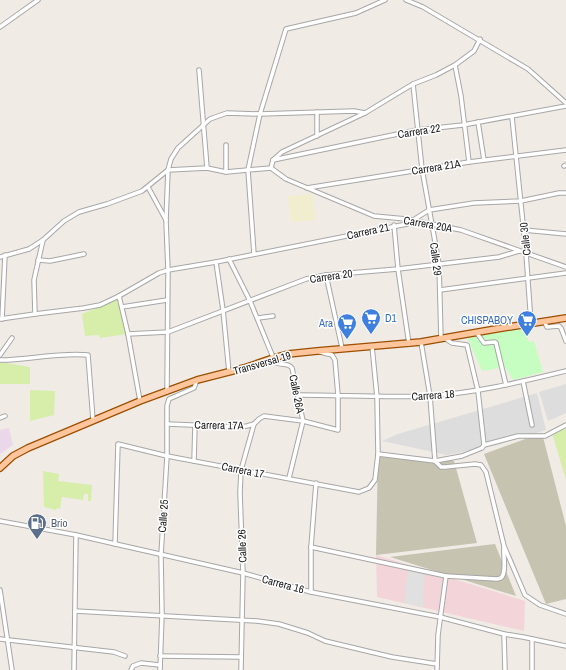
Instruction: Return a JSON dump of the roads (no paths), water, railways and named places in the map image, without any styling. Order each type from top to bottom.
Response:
[{"type":"main road","name":"Transversal 19","points":[[0,468],[13,456],[20,452],[140,401],[197,380],[230,372],[288,354],[342,348],[409,344],[566,318]]},
{"type":"street","points":[[0,27],[38,0]]},
{"type":"street","points":[[254,254],[248,170],[260,114],[286,29],[356,13],[385,0]]},
{"type":"street","points":[[406,0],[423,7],[480,39],[528,69],[566,105]]},
{"type":"street","points":[[0,257],[29,249],[43,240],[64,221],[79,212],[142,192],[168,170],[207,168],[226,172],[270,168],[273,160],[282,152],[365,113],[413,84],[455,66],[474,51],[480,39]]},
{"type":"street","points":[[455,66],[461,96],[463,125],[469,162]]},
{"type":"street","points":[[199,70],[207,168]]},
{"type":"street","name":"Calle 29","points":[[413,84],[422,169],[439,264],[443,338]]},
{"type":"street","name":"Carrera 22","points":[[273,160],[418,130],[463,125],[566,105]]},
{"type":"street","points":[[167,392],[168,270],[166,222],[168,170],[171,159],[178,148],[210,119],[227,113],[260,114],[354,111],[365,113]]},
{"type":"street","points":[[317,136],[318,112]]},
{"type":"street","name":"Calle 30","points":[[512,116],[524,230],[531,323]]},
{"type":"street","points":[[478,122],[484,160]]},
{"type":"street","points":[[226,145],[226,172]]},
{"type":"street","name":"Carrera 21A","points":[[306,188],[516,155],[566,150]]},
{"type":"street","name":"Carrera 20A","points":[[270,168],[286,179],[374,216],[412,220],[461,230],[566,267]]},
{"type":"street","points":[[148,187],[166,222]]},
{"type":"street","name":"Carrera 21","points":[[1,319],[84,308],[100,304],[119,296],[159,273],[168,270],[216,262],[394,225],[406,224],[429,210],[474,203],[520,201],[566,193]]},
{"type":"street","points":[[394,225],[398,269],[409,344]]},
{"type":"street","points":[[524,230],[566,234]]},
{"type":"street","points":[[35,314],[34,280],[43,240]]},
{"type":"street","name":"Carrera 20","points":[[128,334],[168,332],[306,279],[326,275],[398,269],[499,257],[519,251]]},
{"type":"street","points":[[38,260],[50,261],[84,254]]},
{"type":"street","points":[[1,319],[6,255]]},
{"type":"street","points":[[229,259],[258,318],[273,358]]},
{"type":"street","points":[[216,262],[230,372]]},
{"type":"street","points":[[440,290],[566,273]]},
{"type":"street","points":[[326,275],[342,348]]},
{"type":"street","points":[[119,296],[128,334],[140,401]]},
{"type":"street","points":[[122,308],[167,300]]},
{"type":"street","points":[[258,318],[273,316]]},
{"type":"street","points":[[544,322],[547,327],[559,326],[566,341]]},
{"type":"street","points":[[476,332],[484,343],[496,343],[506,385]]},
{"type":"street","points":[[0,355],[12,338]]},
{"type":"street","points":[[443,338],[452,343],[467,345],[478,391],[483,446]]},
{"type":"street","points":[[420,342],[430,396],[435,460],[441,467],[475,464],[481,465],[486,472],[504,546],[525,595],[540,605],[566,614]]},
{"type":"street","points":[[372,346],[377,397],[378,454],[435,460],[462,456],[483,446],[518,436],[544,436],[566,425]]},
{"type":"street","points":[[317,351],[332,355],[335,360],[338,395]]},
{"type":"street","points":[[0,360],[19,360],[70,354],[88,355],[93,420]]},
{"type":"street","name":"Calle 26A","points":[[273,358],[278,364],[291,366],[303,421],[289,478]]},
{"type":"street","name":"Carrera 18","points":[[298,395],[377,397],[430,396],[478,391],[566,371]]},
{"type":"street","name":"Calle 25","points":[[160,670],[162,615],[161,555],[167,456],[167,406],[169,399],[194,388],[197,380]]},
{"type":"street","points":[[523,381],[532,425]]},
{"type":"street","name":"Carrera 17A","points":[[167,424],[239,427],[254,424],[258,419],[264,416],[303,421],[338,430],[338,395]]},
{"type":"street","points":[[0,418],[5,416]]},
{"type":"street","name":"Calle 26","points":[[241,670],[243,573],[240,492],[242,470],[254,424]]},
{"type":"street","points":[[194,461],[195,425]]},
{"type":"street","name":"Carrera 17","points":[[115,544],[118,444],[167,456],[359,492],[369,488],[375,480],[378,454]]},
{"type":"street","points":[[311,592],[316,483]]},
{"type":"street","name":"Carrera 16","points":[[0,521],[76,535],[243,573],[311,592],[440,617],[504,634],[566,646]]},
{"type":"street","points":[[74,670],[76,535]]},
{"type":"street","points":[[312,547],[446,576],[497,579],[502,578],[505,572],[503,556],[504,546]]},
{"type":"street","points":[[437,670],[438,635],[446,576]]},
{"type":"street","points":[[0,590],[12,670]]},
{"type":"street","points":[[75,611],[242,619],[279,624],[308,633],[325,641],[392,657],[437,664]]},
{"type":"street","points":[[504,634],[504,670]]},
{"type":"street","points":[[0,639],[114,652],[124,656]]},
{"type":"street","points":[[532,639],[532,670]]},
{"type":"street","points":[[160,656],[241,657]]},
{"type":"street","points":[[131,670],[133,666],[141,663],[160,665]]},
{"type":"place","name":"D1","points":[[371,335]]},
{"type":"place","name":"CHISPABOY","points":[[527,337]]},
{"type":"place","name":"Ara","points":[[347,340]]},
{"type":"place","name":"Brio","points":[[37,540]]}]
